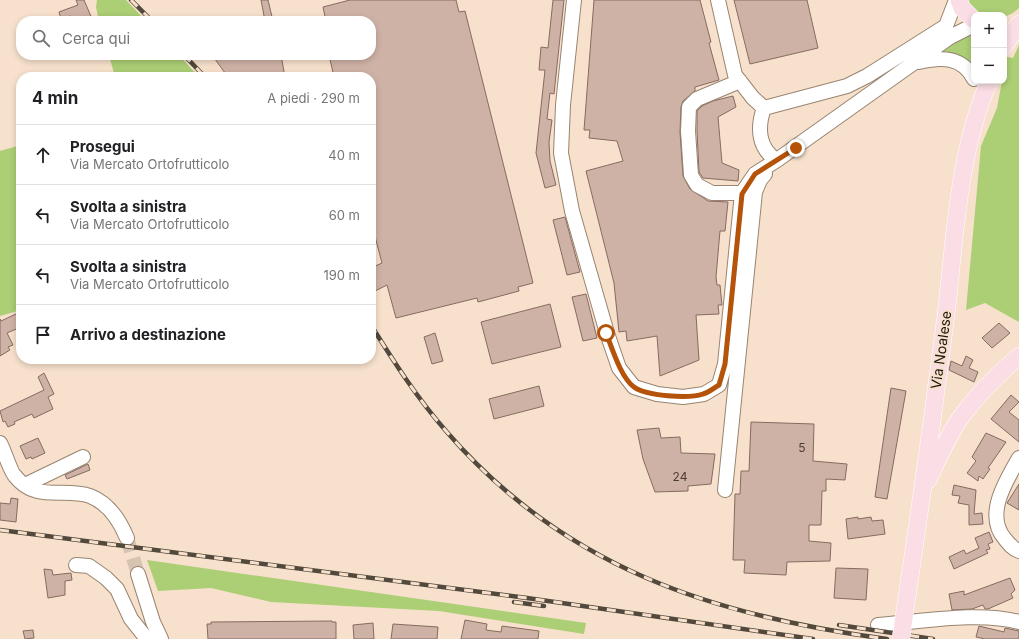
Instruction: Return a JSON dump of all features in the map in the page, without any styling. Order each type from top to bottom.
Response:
[{"type":"main road","points":[[958,0],[962,8],[971,17]]},
{"type":"main road","points":[[1007,26],[1019,21]]},
{"type":"main road","points":[[1007,42],[1019,24]]},
{"type":"main road","name":"Via Noalese","points":[[901,639],[963,174],[982,84]]},
{"type":"main road","points":[[921,494],[946,442],[962,417],[1002,371],[1019,356]]},
{"type":"main road","points":[[931,418],[945,423],[952,422],[962,417]]},
{"type":"street","points":[[574,0],[563,105],[561,153],[572,211],[606,333],[620,368],[634,388],[657,394],[683,397],[704,394],[719,385],[725,364],[742,194],[755,174],[950,37],[971,26]]},
{"type":"street","points":[[718,0],[735,75],[753,98],[764,108]]},
{"type":"street","points":[[764,108],[847,86],[868,76],[946,26],[958,0]]},
{"type":"street","points":[[914,63],[936,58],[956,61],[971,71]]},
{"type":"street","points":[[740,81],[697,100],[689,108],[688,131],[691,175],[697,185],[712,193],[742,194]]},
{"type":"street","points":[[764,108],[760,120],[762,144],[768,155],[777,160]]},
{"type":"street","points":[[724,490],[755,192],[760,180],[777,160]]},
{"type":"street","points":[[0,443],[14,476],[24,485],[42,492],[89,496],[110,509],[123,527],[128,538]]},
{"type":"street","points":[[24,485],[83,457]]},
{"type":"street","points":[[1019,458],[1000,494],[997,507],[996,524],[1003,537],[1014,550],[1019,551]]},
{"type":"street","points":[[76,565],[89,566],[106,578],[117,589],[131,619],[148,639]]},
{"type":"street","points":[[138,574],[153,622],[161,639]]},
{"type":"street","points":[[878,625],[936,620],[999,618],[1019,622]]},
{"type":"green space","points":[[97,0],[126,0],[141,16],[98,16],[96,7]]},
{"type":"green space","points":[[966,0],[1019,0],[1019,8],[1007,16],[1007,12],[977,12]]},
{"type":"green space","points":[[969,33],[971,33],[971,71],[934,55]]},
{"type":"green space","points":[[1019,45],[1019,322],[985,303],[966,310],[981,146],[997,108],[1001,84],[1007,84],[1007,57],[1013,58]]},
{"type":"green space","points":[[110,60],[184,60],[194,72],[114,72]]},
{"type":"green space","points":[[16,146],[16,311],[0,316],[0,151]]},
{"type":"green space","points":[[147,560],[586,623],[584,634],[439,611],[271,602],[211,588],[158,591]]},
{"type":"building","points":[[76,0],[84,0],[91,16],[60,16],[59,12],[78,5]]},
{"type":"building","points":[[261,0],[268,0],[272,16],[264,16]]},
{"type":"building","points":[[350,0],[456,0],[459,12],[465,11],[533,283],[518,287],[519,291],[478,302],[477,298],[396,318],[387,285],[376,290],[376,266],[382,263],[376,240],[376,72],[333,72],[330,60],[376,60],[376,16],[325,16],[323,7]]},
{"type":"building","points":[[553,0],[564,0],[554,94],[550,93],[547,119],[552,120],[549,142],[550,161],[556,185],[545,188],[536,153],[545,70],[539,70],[541,47],[548,48]]},
{"type":"building","points":[[594,0],[700,0],[719,80],[695,87],[695,91],[683,101],[681,107],[680,132],[683,176],[690,189],[708,201],[728,202],[725,231],[720,231],[716,277],[717,285],[720,285],[722,305],[718,305],[719,314],[696,315],[699,360],[660,376],[657,336],[627,341],[626,331],[619,332],[614,283],[586,171],[623,161],[617,141],[589,138],[590,130],[584,130]]},
{"type":"building","points":[[734,0],[807,0],[818,48],[750,64]]},
{"type":"building","points":[[216,60],[282,60],[284,72],[224,72]]},
{"type":"building","points":[[733,96],[736,107],[718,117],[722,163],[739,170],[738,181],[703,178],[699,172],[697,111],[702,106],[713,101]]},
{"type":"building","points":[[565,217],[580,272],[567,275],[553,220]]},
{"type":"building","points":[[586,294],[597,338],[583,341],[572,297]]},
{"type":"building","points":[[550,304],[561,347],[492,364],[481,322]]},
{"type":"building","points":[[16,314],[16,329],[7,333],[13,345],[8,347],[10,350],[0,356],[0,319],[1,321]]},
{"type":"building","points":[[999,323],[1010,333],[992,348],[982,338]]},
{"type":"building","points":[[435,333],[443,361],[432,364],[424,337]]},
{"type":"building","points":[[966,356],[973,360],[969,368],[978,372],[974,382],[949,370],[951,361],[962,366]]},
{"type":"building","points":[[44,373],[54,394],[48,397],[53,409],[34,418],[32,414],[14,422],[15,424],[8,427],[5,421],[3,422],[0,411],[44,390],[38,377]]},
{"type":"building","points":[[539,386],[544,406],[494,419],[489,399]]},
{"type":"building","points":[[891,388],[906,391],[887,499],[875,497]]},
{"type":"building","points":[[1011,395],[1019,402],[1009,412],[1019,420],[1019,442],[991,419]]},
{"type":"building","points":[[751,422],[814,424],[813,461],[847,464],[845,480],[826,479],[826,491],[822,491],[821,525],[809,525],[809,541],[831,543],[830,561],[787,562],[786,575],[744,573],[745,560],[733,560],[735,494],[740,494],[741,471],[749,471]]},
{"type":"building","points":[[659,428],[661,438],[680,437],[681,453],[715,454],[711,484],[688,486],[688,491],[655,492],[643,459],[637,430]]},
{"type":"building","points":[[986,433],[1006,442],[988,468],[990,469],[983,479],[979,476],[978,481],[967,473],[976,461],[972,457]]},
{"type":"building","points":[[38,438],[45,453],[32,459],[31,457],[26,459],[20,446]]},
{"type":"building","points":[[88,464],[90,470],[67,479],[65,475]]},
{"type":"building","points":[[1019,484],[1019,510],[1007,503]]},
{"type":"building","points":[[954,485],[976,490],[974,514],[982,513],[983,524],[969,525],[969,505],[958,503],[960,496],[952,495]]},
{"type":"building","points":[[11,498],[18,499],[16,522],[0,520],[0,503],[10,504]]},
{"type":"building","points":[[858,517],[858,519],[871,517],[872,521],[883,520],[885,534],[848,539],[846,519]]},
{"type":"building","points":[[989,532],[993,542],[988,544],[990,549],[986,550],[988,553],[954,569],[949,557],[964,550],[966,554],[979,548],[975,538]]},
{"type":"building","points":[[836,568],[868,569],[866,600],[834,598]]},
{"type":"building","points":[[44,569],[52,570],[53,575],[71,573],[72,580],[65,581],[65,595],[48,598]]},
{"type":"building","points":[[1010,578],[1015,590],[1011,594],[1013,598],[988,609],[985,609],[983,605],[972,609],[952,610],[949,594],[964,591],[964,595]]},
{"type":"building","points":[[465,620],[487,624],[486,630],[501,632],[502,626],[539,631],[538,639],[461,639]]},
{"type":"building","points":[[211,622],[336,622],[336,639],[208,639],[207,624],[211,624]]},
{"type":"building","points":[[373,623],[374,639],[354,639],[353,625]]},
{"type":"building","points":[[393,624],[438,627],[437,639],[391,639]]},
{"type":"building","points":[[979,626],[1004,632],[1005,628],[1019,631],[1019,639],[985,639],[976,637]]},
{"type":"building","points":[[33,630],[34,638],[25,639],[23,631]]},
{"type":"tunnel","points":[[127,538],[138,574]]},
{"type":"railway","points":[[131,0],[147,16]]},
{"type":"railway","points":[[189,60],[200,72]]},
{"type":"railway","points":[[376,333],[425,406],[446,431],[492,478],[540,518],[592,551],[646,578],[703,599],[762,616],[823,629],[887,639]]},
{"type":"railway","points":[[0,530],[527,598],[813,639]]},
{"type":"railway","points":[[514,602],[544,606]]},
{"type":"railway","points":[[839,625],[933,639]]},
{"type":"route","points":[[606,333],[620,368],[634,388],[657,394],[683,397],[704,394],[719,385],[725,364],[742,194],[755,174],[796,148]]}]
